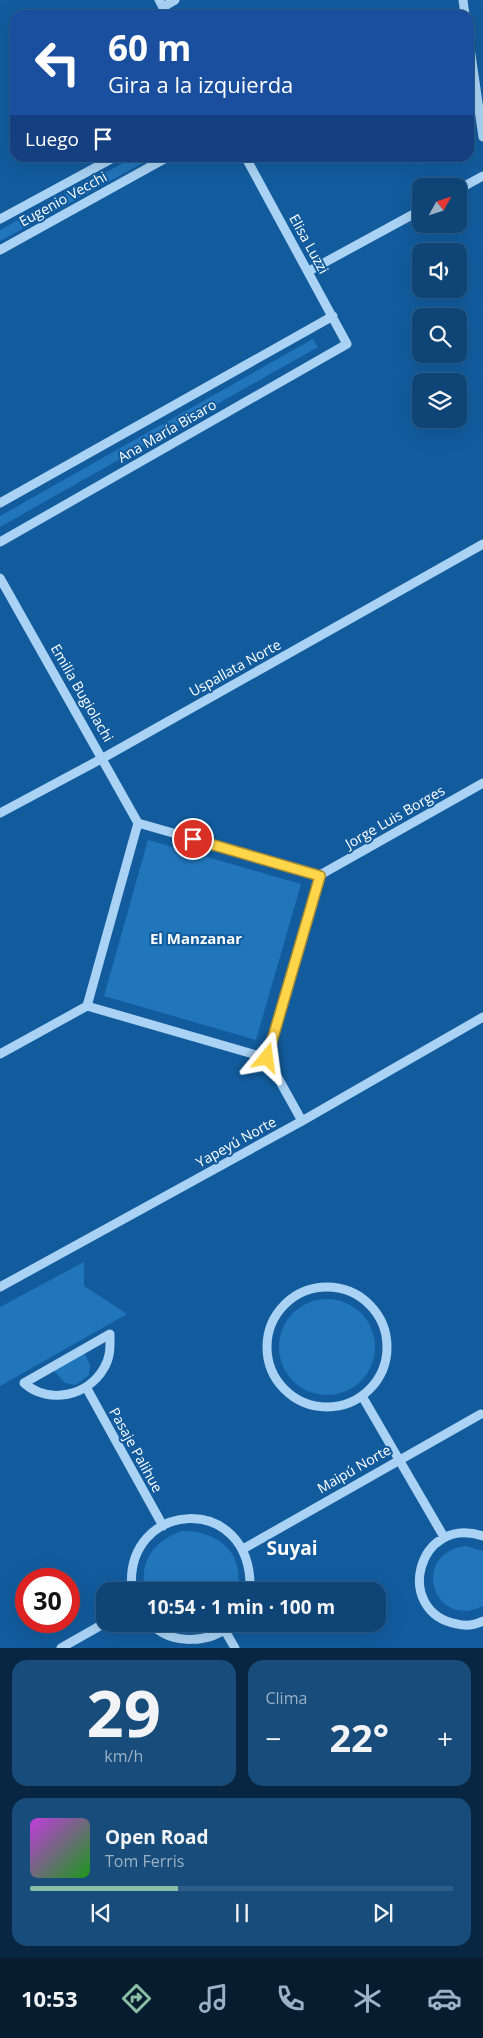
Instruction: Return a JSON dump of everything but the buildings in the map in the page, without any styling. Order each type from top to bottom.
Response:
[{"type":"street","points":[[163,7],[175,0]]},
{"type":"street","points":[[474,75],[483,137]]},
{"type":"street","name":"Eugenio Vecchi","points":[[0,219],[106,162]]},
{"type":"street","name":"Eugenio Vecchi","points":[[0,250],[159,162]]},
{"type":"street","name":"Elisa Luzzi","points":[[248,162],[347,344]]},
{"type":"street","points":[[468,184],[483,176]]},
{"type":"street","points":[[309,271],[412,215]]},
{"type":"street","name":"Ana María Bisaro","points":[[0,503],[333,316]]},
{"type":"street","name":"Ana María Bisaro","points":[[0,542],[347,344]]},
{"type":"street","name":"Uspallata Norte","points":[[0,813],[103,758],[483,544]]},
{"type":"street","name":"Emilia Bugiolachi","points":[[0,578],[138,823]]},
{"type":"street","name":"Jorge Luis Borges","points":[[320,876],[483,783]]},
{"type":"street","points":[[87,1006],[138,823],[320,876],[267,1058]]},
{"type":"street","points":[[0,1054],[87,1006],[267,1058],[302,1121]]},
{"type":"street","name":"Yapeyú Norte","points":[[0,1287],[302,1121],[483,1017]]},
{"type":"street","points":[[335,1287],[354,1293],[370,1305],[381,1321],[387,1340],[386,1360],[379,1379],[362,1396],[335,1408],[317,1407],[300,1401],[285,1391],[274,1377],[267,1351],[270,1324],[281,1308],[296,1295],[315,1288],[335,1287]]},
{"type":"street","points":[[110,1334],[110,1350],[105,1367],[95,1381],[86,1387],[65,1396],[48,1395],[32,1389],[24,1383],[110,1334]]},
{"type":"street","name":"Pasaje Palihue","points":[[86,1387],[163,1526]]},
{"type":"street","points":[[362,1396],[444,1537]]},
{"type":"street","name":"Maipú Norte","points":[[242,1549],[398,1459],[481,1414]]},
{"type":"street","points":[[131,1582],[130,1575],[134,1556],[145,1539],[163,1526],[178,1520],[198,1519],[217,1524],[233,1535],[242,1549],[251,1571],[250,1582]]},
{"type":"street","points":[[483,1536],[472,1533],[456,1533],[444,1537],[430,1548],[422,1561],[419,1576],[420,1590],[426,1604],[436,1615],[449,1623],[464,1625],[483,1621]]},
{"type":"street","points":[[61,1648],[96,1628]]},
{"type":"street","points":[[164,1632],[172,1637],[192,1640],[212,1636],[218,1632]]},
{"type":"street","points":[[230,1632],[235,1648]]},
{"type":"shaded area","points":[[125,162],[145,162],[0,241],[0,230]]},
{"type":"shaded area","points":[[313,339],[318,347],[0,527],[0,516]]},
{"type":"shaded area","points":[[148,840],[301,884],[256,1040],[104,996]]},
{"type":"shaded area","points":[[84,1262],[84,1286],[127,1314],[0,1386],[0,1307]]},
{"type":"shaded area","points":[[327,1299],[345,1303],[361,1313],[371,1329],[375,1347],[371,1365],[361,1381],[345,1391],[327,1395],[309,1391],[293,1381],[283,1365],[279,1347],[283,1329],[293,1313],[309,1303]]},
{"type":"shaded area","points":[[84,1352],[90,1365],[89,1375],[76,1385],[65,1383],[53,1370]]},
{"type":"shaded area","points":[[181,1531],[194,1532],[206,1535],[226,1546],[233,1555],[237,1565],[238,1582],[144,1582],[144,1570],[150,1554],[171,1536]]},
{"type":"shaded area","points":[[465,1546],[483,1551],[483,1606],[466,1611],[452,1608],[441,1600],[435,1588],[433,1575],[437,1563],[448,1552]]},
{"type":"district","name":"El Manzanar","points":[[196,939]]},
{"type":"district","name":"Suyai","points":[[292,1548]]},
{"type":"route","points":[[193,839],[320,876],[267,1058]]}]
